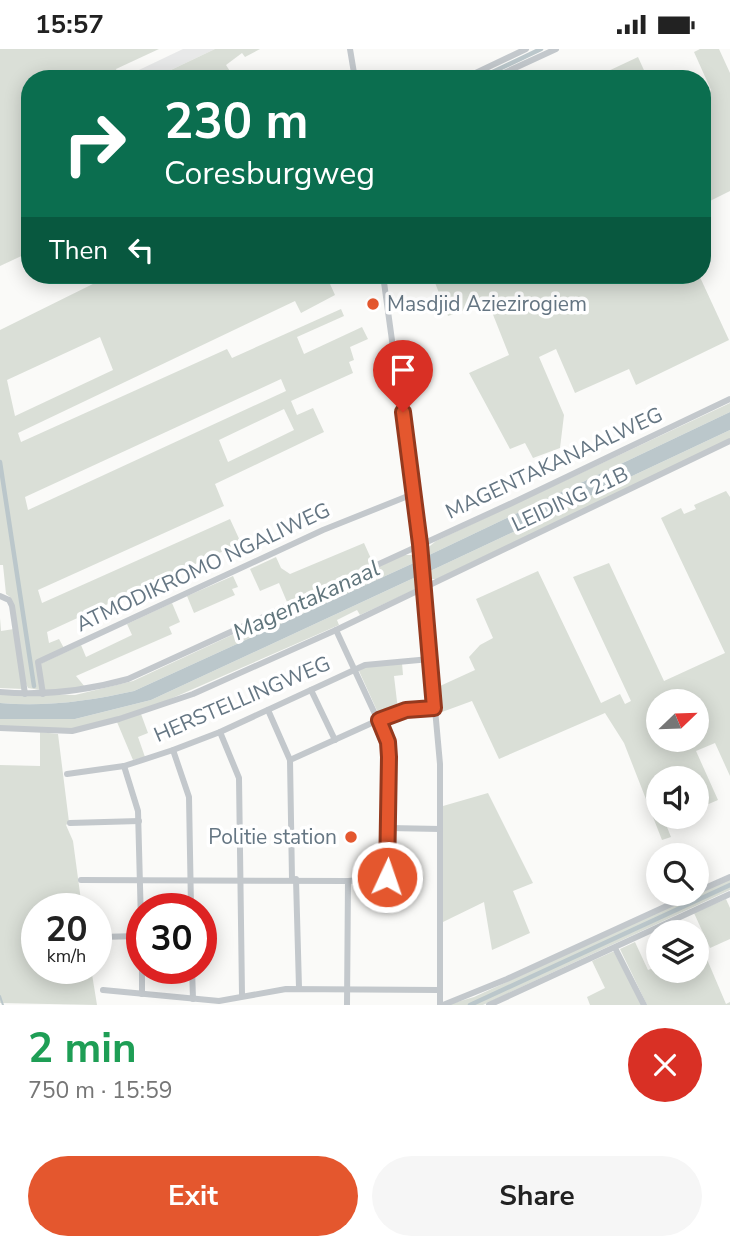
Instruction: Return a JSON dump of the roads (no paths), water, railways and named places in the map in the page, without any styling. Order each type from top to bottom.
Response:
[{"type":"street","points":[[350,49],[354,70]]},
{"type":"street","points":[[482,70],[526,49]]},
{"type":"street","points":[[510,70],[556,49]]},
{"type":"street","points":[[384,284],[421,548],[440,764],[441,1005],[665,906]]},
{"type":"street","name":"MAGENTAKANAALWEG","points":[[0,692],[75,692],[128,679],[421,548],[730,399]]},
{"type":"street","name":"LEIDING 21B","points":[[0,728],[64,732],[119,719],[193,694],[336,630],[730,441]]},
{"type":"street","name":"ATMODIKROMO NGALIWEG","points":[[43,694],[38,662],[323,530],[413,494]]},
{"type":"street","points":[[0,596],[9,600],[12,606],[26,694]]},
{"type":"street","points":[[81,880],[348,881],[387,877],[388,747],[379,720],[336,630]]},
{"type":"street","name":"HERSTELLINGWEG","points":[[67,774],[124,766],[173,750],[220,732],[354,669],[384,662],[430,659]]},
{"type":"street","points":[[311,690],[335,740]]},
{"type":"street","points":[[290,760],[406,710],[434,708]]},
{"type":"street","points":[[268,710],[290,760],[299,988]]},
{"type":"street","points":[[220,732],[239,772],[242,995]]},
{"type":"street","points":[[173,750],[189,797],[191,893]]},
{"type":"street","points":[[124,766],[136,800],[139,821],[140,893]]},
{"type":"street","points":[[70,823],[139,821]]},
{"type":"street","points":[[389,828],[440,828]]},
{"type":"street","points":[[709,886],[730,877]]},
{"type":"street","points":[[347,1005],[348,881]]},
{"type":"street","points":[[489,1005],[730,894]]},
{"type":"street","points":[[615,947],[644,1005]]},
{"type":"street","points":[[142,984],[142,994]]},
{"type":"street","points":[[193,984],[193,999]]},
{"type":"street","points":[[103,990],[219,1001],[242,995],[299,988],[439,990]]},
{"type":"street","points":[[176,1005],[180,998]]},
{"type":"waterway","points":[[497,70],[541,49]]},
{"type":"waterway","points":[[0,462],[34,686]]},
{"type":"waterway","points":[[470,1005],[730,885]]},
{"type":"waterway","points":[[0,996],[3,1005]]},
{"type":"waterway","points":[[470,1005],[478,1001]]},
{"type":"place","name":"Masdjid Aziezirogiem","points":[[373,304]]},
{"type":"place","name":"Politie station","points":[[351,837]]},
{"type":"water label","name":"Magentakanaal","points":[[306,600]]}]
